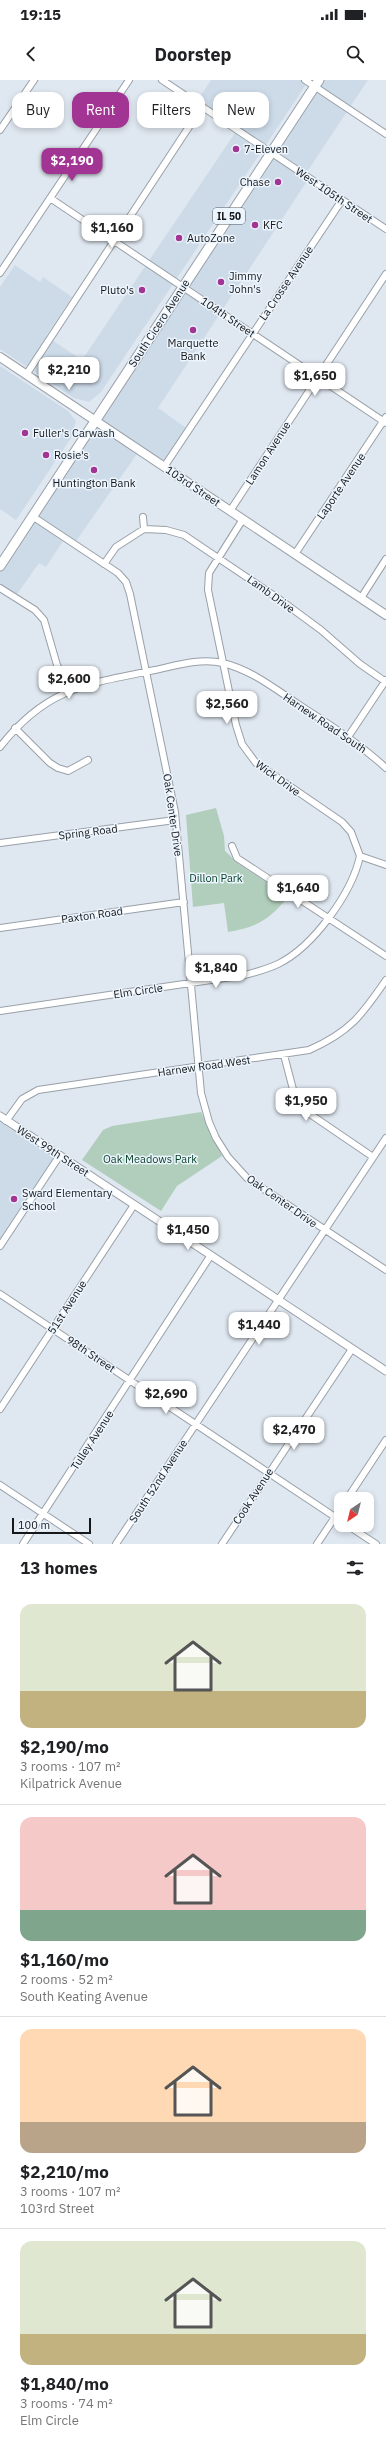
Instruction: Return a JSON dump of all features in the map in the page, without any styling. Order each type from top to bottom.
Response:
[{"type":"main road","name":"South Cicero Avenue","points":[[0,566],[317,83]]},
{"type":"main road","name":"103rd Street","points":[[0,357],[386,615]]},
{"type":"street","points":[[0,130],[34,80]]},
{"type":"street","points":[[0,273],[129,80]]},
{"type":"street","name":"West 105th Street","points":[[162,80],[180,92]]},
{"type":"street","points":[[305,80],[317,83],[386,134]]},
{"type":"street","name":"West 105th Street","points":[[205,109],[386,229]]},
{"type":"street","points":[[26,374],[188,128]]},
{"type":"street","name":"104th Street","points":[[50,198],[385,420]]},
{"type":"street","name":"La Crosse Avenue","points":[[164,467],[342,200]]},
{"type":"street","name":"Lamon Avenue","points":[[230,511],[386,274]]},
{"type":"street","name":"Laporte Avenue","points":[[295,554],[385,420]]},
{"type":"street","name":"Oak Center Drive","points":[[32,516],[104,564],[126,582],[147,671],[175,820],[184,902],[198,1066],[205,1110],[216,1138],[228,1157],[259,1187],[386,1270]]},
{"type":"street","points":[[104,564],[116,547],[144,529],[143,517]]},
{"type":"street","name":"Wick Drive","points":[[243,520],[210,573],[208,590],[237,729],[251,758],[264,769],[342,822],[351,832],[360,856]]},
{"type":"street","name":"Lamb Drive","points":[[144,529],[166,530],[184,535],[219,557],[303,617],[360,664],[386,681]]},
{"type":"street","points":[[360,598],[386,560]]},
{"type":"street","points":[[1,589],[35,610],[44,620],[57,665],[69,690]]},
{"type":"street","name":"Harnew Road South","points":[[0,748],[15,728],[35,710],[69,690],[147,671],[201,660],[224,663],[250,672],[348,737],[386,768]]},
{"type":"street","points":[[348,737],[386,681]]},
{"type":"street","points":[[15,728],[58,768],[68,771],[88,760]]},
{"type":"street","name":"Spring Road","points":[[0,843],[175,820]]},
{"type":"street","points":[[232,846],[237,858],[386,956]]},
{"type":"street","points":[[360,856],[386,865]]},
{"type":"street","name":"Elm Circle","points":[[0,1011],[245,975],[278,964],[305,944],[328,918],[353,880],[360,856]]},
{"type":"street","name":"Paxton Road","points":[[0,928],[184,902]]},
{"type":"street","name":"Harnew Road West","points":[[3,1118],[22,1099],[38,1090],[198,1066],[284,1055],[309,1050],[347,1029],[364,1012],[386,980]]},
{"type":"street","points":[[284,1055],[295,1097],[307,1112],[374,1157]]},
{"type":"street","name":"West 99th Street","points":[[3,1118],[386,1371]]},
{"type":"street","name":"South 52nd Avenue","points":[[116,1544],[386,1138]]},
{"type":"street","points":[[0,1246],[60,1155]]},
{"type":"street","name":"51st Avenue","points":[[0,1409],[134,1204]]},
{"type":"street","name":"Tulley Avenue","points":[[23,1544],[131,1381],[211,1255]]},
{"type":"street","name":"98th Street","points":[[0,1294],[334,1516]]},
{"type":"street","name":"Cook Avenue","points":[[222,1544],[352,1349]]},
{"type":"street","points":[[352,1492],[386,1440]]},
{"type":"street","points":[[0,1485],[89,1544]]},
{"type":"street","points":[[317,1544],[334,1518]]},
{"type":"street","points":[[358,1532],[376,1544]]},
{"type":"shaded area","points":[[211,80],[309,80],[101,392],[89,402],[74,398],[0,349],[0,287],[15,265],[40,282],[43,277],[72,297],[46,336],[82,360],[237,130],[234,128],[269,128],[269,92],[213,92],[213,114],[205,109],[205,92],[203,92]]},
{"type":"shaded area","points":[[319,80],[368,80],[305,175],[309,178],[158,408],[189,430],[164,467],[139,451],[74,544],[65,538],[46,567],[39,563],[15,597],[0,588],[0,566]]},
{"type":"shaded area","points":[[0,366],[68,411],[76,421],[71,438],[16,520],[0,509]]},
{"type":"shaded area","name":"Sward Elementary School","points":[[0,1122],[55,1158],[0,1241]]},
{"type":"green space","name":"Dillon Park","points":[[216,808],[224,836],[225,851],[239,864],[288,897],[275,911],[262,921],[247,928],[228,932],[224,903],[193,907],[186,815]]},
{"type":"green space","name":"Oak Meadows Park","points":[[201,1112],[222,1156],[177,1186],[161,1211],[82,1160],[103,1130],[112,1126]]},
{"type":"place","name":"7-Eleven","points":[[236,149]]},
{"type":"place","name":"Chase","points":[[278,182]]},
{"type":"place","name":"KFC","points":[[255,225]]},
{"type":"place","name":"AutoZone","points":[[179,238]]},
{"type":"place","name":"Jimmy John's","points":[[221,282]]},
{"type":"place","name":"Pluto's","points":[[142,290]]},
{"type":"place","name":"Marquette Bank","points":[[193,330]]},
{"type":"place","name":"Fuller's Carwash","points":[[25,433]]},
{"type":"place","name":"Rosie's","points":[[46,455]]},
{"type":"place","name":"Huntington Bank","points":[[94,470]]},
{"type":"place","name":"Sward Elementary School","points":[[14,1199]]}]
